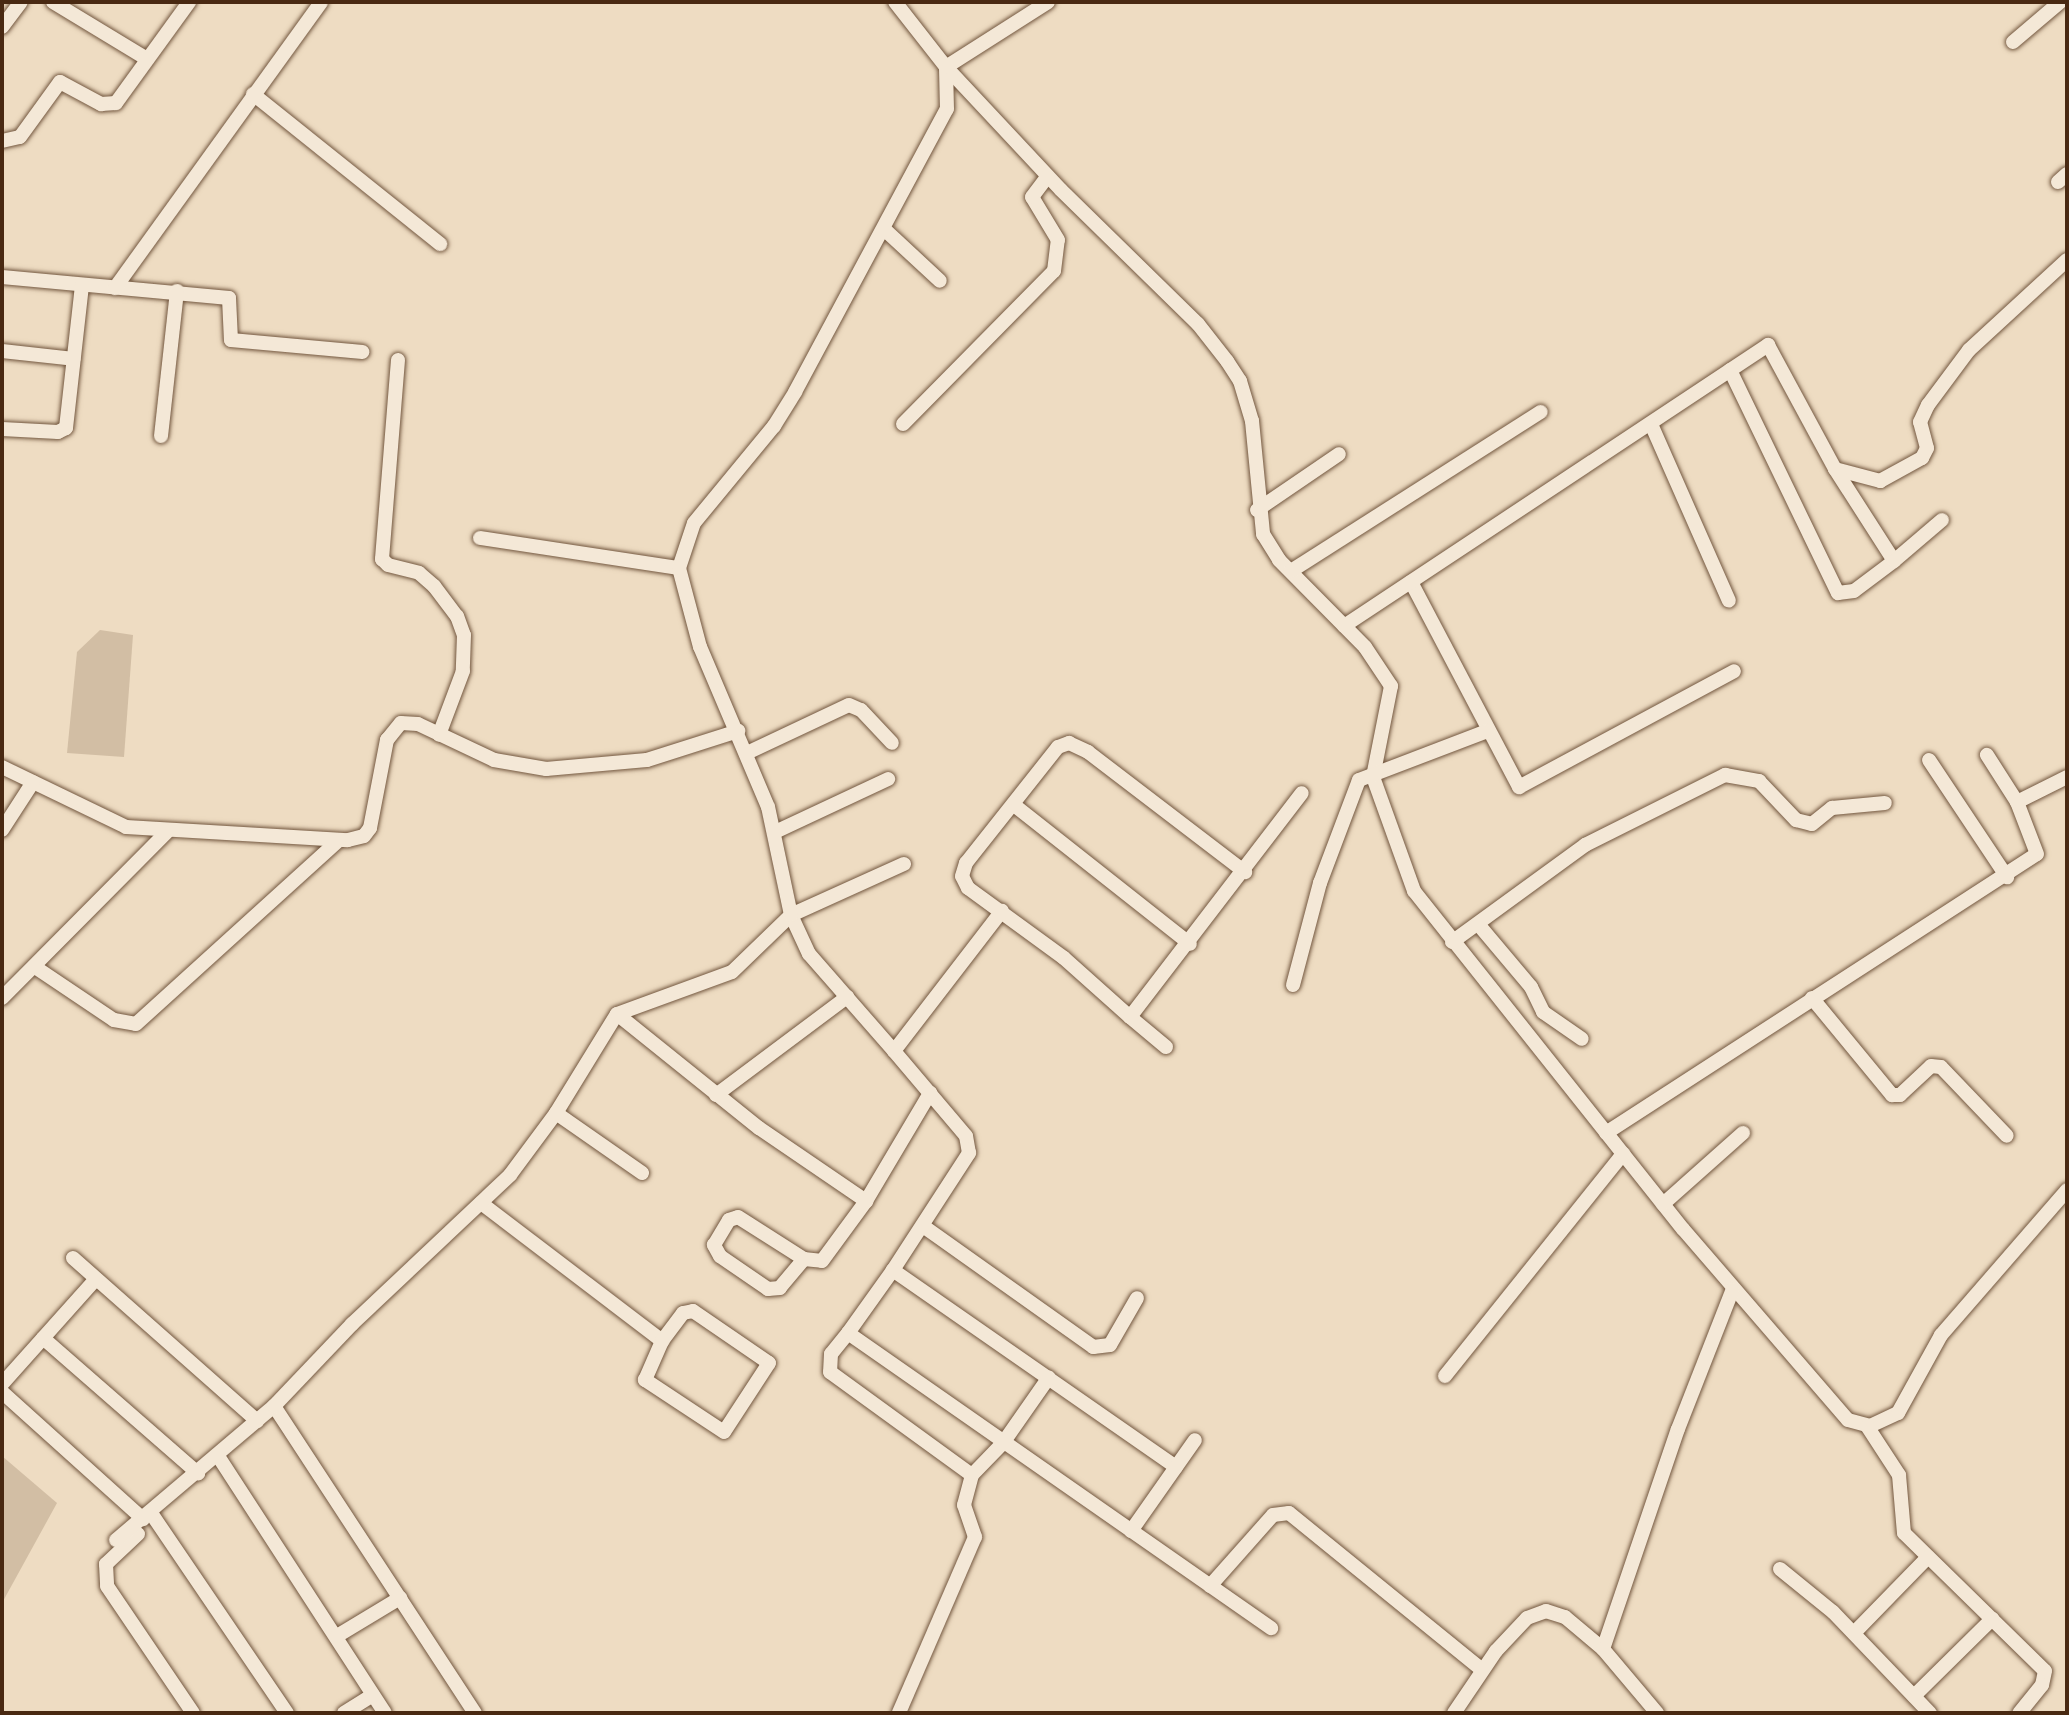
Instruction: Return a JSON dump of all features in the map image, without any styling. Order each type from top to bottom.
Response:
[{"type":"street","points":[[2,27],[21,2]]},
{"type":"street","points":[[53,2],[147,59]]},
{"type":"street","points":[[2,141],[20,137],[53,86],[65,82],[111,105],[189,2]]},
{"type":"street","points":[[895,2],[946,67],[1048,176],[1198,324],[1240,381],[1255,445],[1257,510],[1272,550],[1344,626],[1391,686],[1373,777],[1408,879],[1452,942],[1733,1289],[1848,1420],[1867,1426],[1899,1475],[1902,1529],[2045,1671],[2045,1681],[2025,1711]]},
{"type":"street","points":[[946,67],[1048,2]]},
{"type":"street","points":[[2013,42],[2060,2]]},
{"type":"street","points":[[115,288],[315,4]]},
{"type":"street","points":[[946,67],[947,109],[884,229],[774,426],[694,523],[679,568],[700,647],[749,752],[775,832],[791,915],[809,954],[966,1136],[969,1153],[893,1270],[831,1354],[830,1372],[972,1475]]},
{"type":"street","points":[[253,94],[440,244]]},
{"type":"street","points":[[903,424],[1054,271],[1058,240],[1032,197],[1048,176]]},
{"type":"street","points":[[884,229],[940,281]]},
{"type":"street","points":[[1835,469],[1880,481],[1922,458],[1927,448],[1921,415],[1928,405],[1969,350],[2067,260]]},
{"type":"street","points":[[2,277],[231,298],[231,340],[362,352]]},
{"type":"street","points":[[2,429],[63,430],[82,285]]},
{"type":"street","points":[[161,436],[177,291]]},
{"type":"street","points":[[1344,626],[1768,345],[1835,469],[1894,561]]},
{"type":"street","points":[[2,351],[74,359]]},
{"type":"street","points":[[398,360],[382,559],[434,586],[457,616],[464,635],[463,671],[439,735]]},
{"type":"street","points":[[1730,370],[1838,593],[1854,591],[1942,520]]},
{"type":"street","points":[[1291,571],[1541,412]]},
{"type":"street","points":[[1651,424],[1729,601]]},
{"type":"street","points":[[1257,510],[1339,454]]},
{"type":"street","points":[[480,538],[679,568]]},
{"type":"street","points":[[1411,582],[1519,787],[1734,671]]},
{"type":"street","points":[[749,752],[849,705],[861,710],[892,743]]},
{"type":"street","points":[[2,767],[126,827],[339,840],[359,839],[370,828],[392,730],[408,722],[517,766],[588,768],[647,760],[738,731]]},
{"type":"street","points":[[1293,985],[1347,804],[1359,780],[1487,731]]},
{"type":"street","points":[[1166,1047],[1002,911],[968,888],[962,876],[966,863],[1058,747],[1077,744],[1245,872]]},
{"type":"street","points":[[1606,1133],[1812,998],[2007,877],[2040,851],[2017,802],[1987,755]]},
{"type":"street","points":[[1929,760],[2007,877]]},
{"type":"street","points":[[1452,942],[1585,845],[1725,775],[1759,781],[1796,820],[1812,824],[1832,808],[1885,803]]},
{"type":"street","points":[[2017,802],[2067,777]]},
{"type":"street","points":[[775,832],[888,779]]},
{"type":"street","points":[[2,830],[33,782]]},
{"type":"street","points":[[1130,1017],[1190,944],[1302,793]]},
{"type":"street","points":[[1014,805],[1190,944]]},
{"type":"street","points":[[2,998],[168,831]]},
{"type":"street","points":[[35,967],[114,1020],[136,1024],[339,840]]},
{"type":"street","points":[[193,1713],[104,1578],[106,1564],[150,1517],[274,1406],[352,1324],[481,1203],[556,1113],[617,1014],[732,972],[791,915],[904,864]]},
{"type":"street","points":[[894,1051],[1002,911]]},
{"type":"street","points":[[1478,924],[1531,987],[1543,1012],[1582,1039]]},
{"type":"street","points":[[716,1095],[847,997]]},
{"type":"street","points":[[1812,998],[1892,1095],[1900,1095],[1931,1066],[1941,1067],[2007,1136]]},
{"type":"street","points":[[617,1014],[716,1095],[866,1201]]},
{"type":"street","points":[[804,1259],[780,1288],[768,1289],[720,1256],[714,1245],[729,1220],[738,1217],[804,1259],[822,1261],[866,1201],[930,1093]]},
{"type":"street","points":[[556,1113],[642,1173]]},
{"type":"street","points":[[1663,1204],[1743,1133]]},
{"type":"street","points":[[1445,1376],[1623,1154]]},
{"type":"street","points":[[1867,1426],[1898,1413],[1941,1335],[2067,1190]]},
{"type":"street","points":[[481,1203],[662,1341]]},
{"type":"street","points":[[923,1226],[1093,1347],[1110,1345],[1137,1298]]},
{"type":"street","points":[[73,1258],[257,1421]]},
{"type":"street","points":[[893,1270],[1176,1467]]},
{"type":"street","points":[[2,1384],[96,1279]]},
{"type":"street","points":[[1603,1649],[1678,1429],[1733,1289]]},
{"type":"street","points":[[693,1311],[767,1359],[768,1368],[728,1430],[713,1428],[647,1384],[645,1370],[662,1341],[683,1313],[693,1311]]},
{"type":"street","points":[[848,1333],[1271,1628]]},
{"type":"street","points":[[43,1338],[198,1473]]},
{"type":"street","points":[[899,1713],[975,1537],[964,1505],[972,1475],[1003,1443],[1049,1377]]},
{"type":"street","points":[[2,1392],[150,1517],[287,1713]]},
{"type":"street","points":[[274,1406],[475,1713]]},
{"type":"street","points":[[1131,1531],[1195,1440]]},
{"type":"street","points":[[218,1456],[385,1713]]},
{"type":"street","points":[[1210,1586],[1273,1515],[1289,1513],[1482,1670]]},
{"type":"street","points":[[116,1540],[150,1517]]},
{"type":"street","points":[[1854,1633],[1928,1557]]},
{"type":"street","points":[[1780,1569],[1854,1633],[1930,1713]]},
{"type":"street","points":[[337,1636],[400,1598]]},
{"type":"street","points":[[1454,1713],[1482,1670],[1539,1611],[1565,1617],[1603,1649],[1657,1713]]},
{"type":"street","points":[[1914,1696],[1992,1619]]},
{"type":"street","points":[[344,1713],[373,1695]]},
{"type":"shaded area","points":[[100,630],[133,635],[124,757],[67,753],[77,652]]},
{"type":"shaded area","points":[[2,1456],[57,1503],[2,1603]]}]
